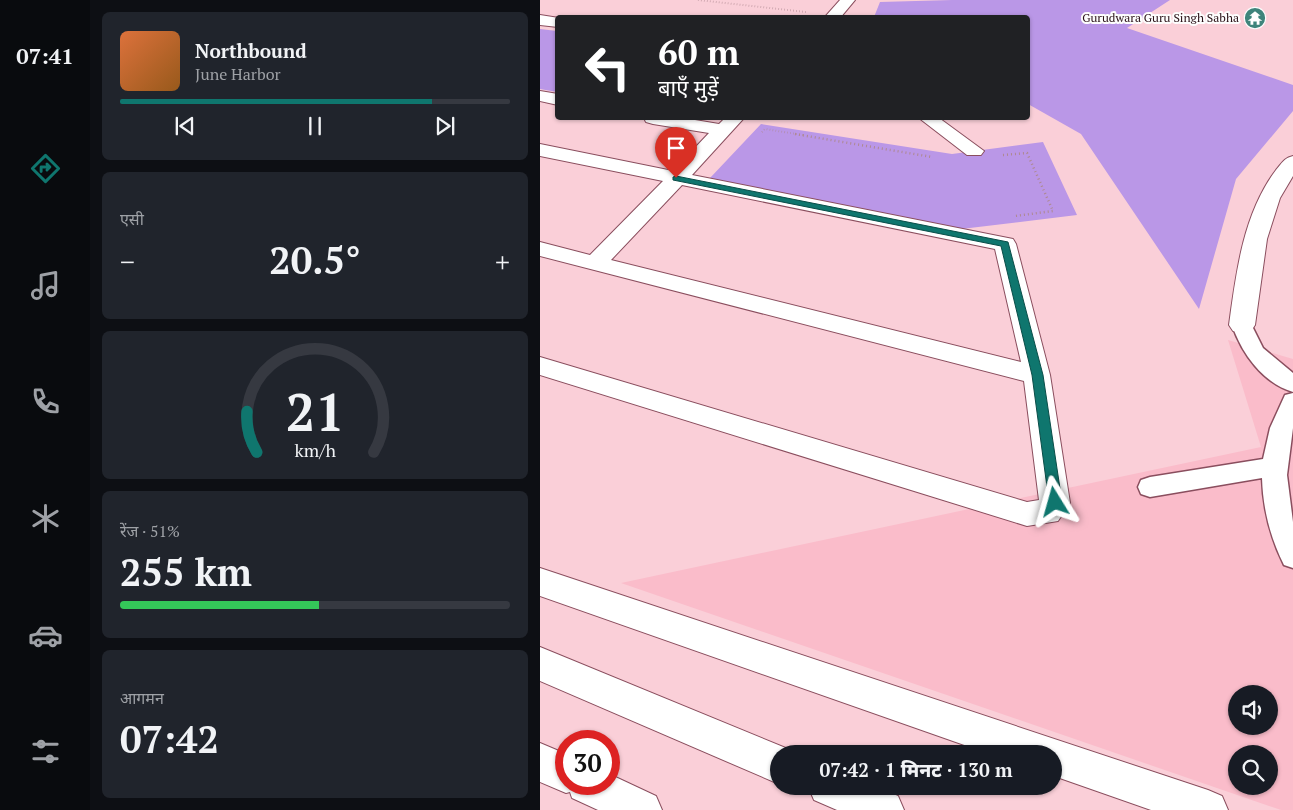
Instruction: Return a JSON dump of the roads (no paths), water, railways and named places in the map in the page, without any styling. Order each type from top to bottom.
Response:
[{"type":"street","points":[[833,15],[848,0]]},
{"type":"street","points":[[540,20],[555,22]]},
{"type":"street","points":[[540,96],[555,99]]},
{"type":"street","points":[[664,120],[722,131]]},
{"type":"street","points":[[931,120],[974,151]]},
{"type":"street","points":[[595,263],[722,131]]},
{"type":"street","points":[[540,150],[1005,244],[1037,375],[1055,502],[1047,512],[1027,514],[540,366]]},
{"type":"street","points":[[1242,326],[1250,260],[1261,223],[1267,204],[1293,162]]},
{"type":"street","points":[[540,249],[1037,375]]},
{"type":"street","points":[[540,582],[1020,745]]},
{"type":"street","points":[[540,664],[770,761]]},
{"type":"street","points":[[1062,759],[1208,810]]},
{"type":"street","points":[[540,762],[555,769]]},
{"type":"street","points":[[610,795],[642,810]]},
{"type":"street","points":[[849,795],[884,810]]},
{"type":"lane","points":[[1242,326],[1249,346],[1269,368],[1293,384]]},
{"type":"lane","points":[[1293,401],[1280,434],[1274,467],[1279,520],[1293,558]]},
{"type":"lane","points":[[1150,487],[1274,467]]},
{"type":"place","name":"Gurudwara Guru Singh Sabha","points":[[1255,18]]}]
